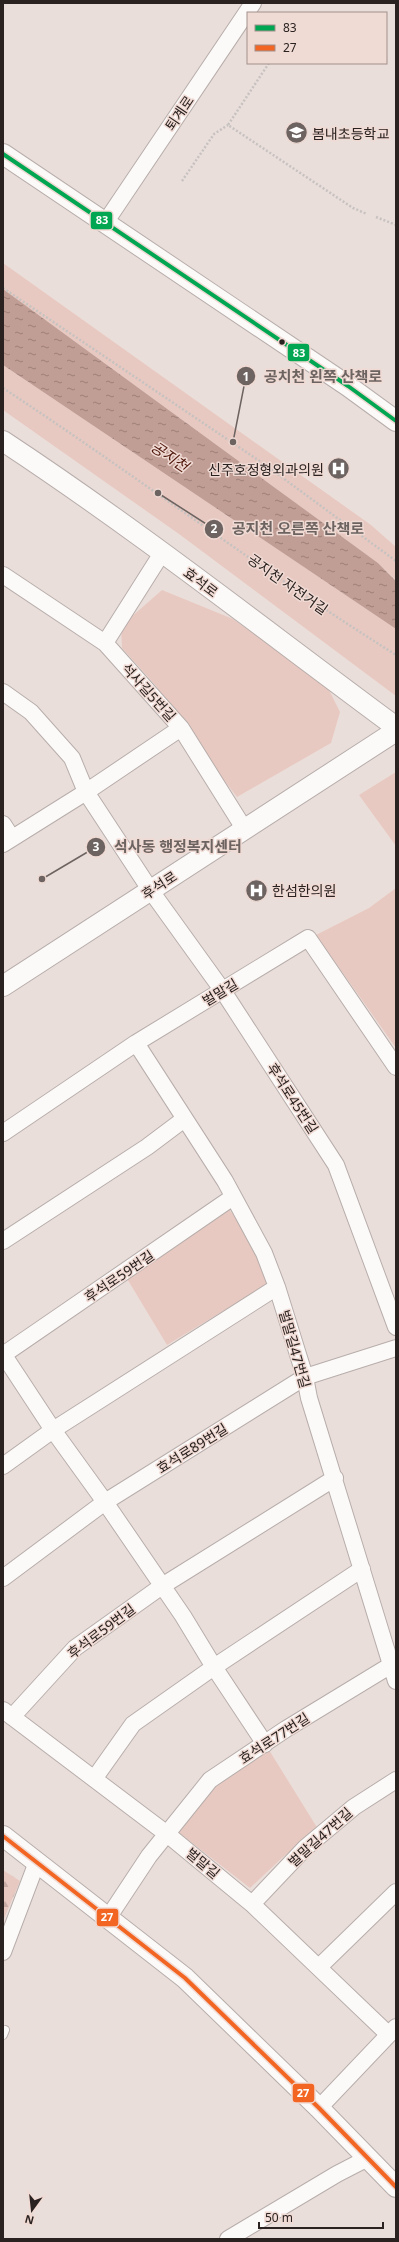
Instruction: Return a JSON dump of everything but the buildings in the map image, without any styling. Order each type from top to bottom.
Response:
[{"type":"street","name":"퇴계로","points":[[106,223],[253,3]]},
{"type":"street","points":[[3,154],[348,386],[396,421]]},
{"type":"street","name":"효석로","points":[[3,441],[53,474],[162,553],[396,727]]},
{"type":"street","points":[[105,643],[162,553]]},
{"type":"street","name":"석사길5번길","points":[[3,575],[105,643],[181,728],[86,792],[8,841]]},
{"type":"street","name":"후석로45번길","points":[[3,692],[31,712],[72,758],[86,792],[151,891],[223,990],[336,1165],[396,1327]]},
{"type":"street","points":[[181,728],[245,830]]},
{"type":"street","name":"후석로","points":[[3,986],[396,732]]},
{"type":"street","points":[[3,824],[8,841]]},
{"type":"street","name":"벌말길","points":[[3,1133],[136,1043],[308,938],[396,1067]]},
{"type":"street","name":"벌말길47번길","points":[[136,1043],[183,1120],[233,1197],[264,1253],[277,1287],[305,1377],[309,1398],[393,1663],[396,1681]]},
{"type":"street","points":[[3,1241],[147,1147],[183,1120]]},
{"type":"street","name":"후석로59번길","points":[[233,1197],[3,1354],[53,1430],[105,1502],[183,1616],[214,1667],[265,1744]]},
{"type":"street","points":[[3,1466],[53,1430],[277,1287]]},
{"type":"street","name":"효석로89번길","points":[[3,1578],[105,1502],[305,1377],[396,1348]]},
{"type":"street","name":"후석로59번길","points":[[8,1713],[75,1648],[162,1586],[335,1478]]},
{"type":"street","points":[[94,1779],[133,1724],[214,1667],[362,1569]]},
{"type":"street","name":"효석로77번길","points":[[108,1918],[167,1834],[210,1780],[393,1663]]},
{"type":"street","name":"벌말길","points":[[8,1713],[167,1834],[252,1904],[319,1967],[392,2031]]},
{"type":"street","name":"벌말길47번길","points":[[252,1904],[305,1848],[354,1807],[396,1780]]},
{"type":"street","points":[[3,1836],[185,1978],[319,2108],[396,2187]]},
{"type":"street","points":[[3,1952],[37,1862]]},
{"type":"street","points":[[319,1967],[396,1892]]},
{"type":"street","points":[[319,2108],[392,2031]]},
{"type":"street","points":[[228,2239],[337,2174],[368,2158]]},
{"type":"path","points":[[182,181],[214,134],[228,125],[268,64]]},
{"type":"path","points":[[228,125],[353,208],[367,214]]},
{"type":"path","points":[[376,217],[396,225]]},
{"type":"path","points":[[3,288],[261,462],[396,561]]},
{"type":"path","name":"공지천 자전거길","points":[[3,388],[146,484],[334,616],[396,655]]},
{"type":"green space","points":[[3,263],[371,525],[396,547],[396,580],[378,563],[3,289]]},
{"type":"green space","points":[[3,365],[396,629],[396,696],[179,534],[3,410]]},
{"type":"green space","points":[[162,590],[233,619],[327,686],[340,712],[331,743],[237,797],[176,718],[157,687],[122,648],[121,626]]},
{"type":"green space","points":[[396,772],[396,846],[359,795]]},
{"type":"green space","points":[[396,888],[396,1048],[316,935],[369,908]]},
{"type":"green space","points":[[229,1209],[255,1247],[269,1283],[167,1345],[126,1277]]},
{"type":"green space","points":[[269,1750],[318,1829],[283,1857],[250,1888],[173,1828],[222,1773]]},
{"type":"green space","points":[[3,1870],[20,1881],[3,1921]]},
{"type":"water","name":"공지천","points":[[3,289],[378,563],[396,581],[396,629],[3,365]]},
{"type":"transit line","name":"83","points":[[3,154],[348,386],[396,421]]},
{"type":"transit line","name":"27","points":[[3,1836],[185,1978],[319,2108],[396,2187]]},
{"type":"place","name":"봄내초등학교","points":[[296,133]]},
{"type":"place","name":"공치천 왼쪽 산책로","points":[[233,442]]},
{"type":"place","name":"신주호정형외과의원","points":[[339,469]]},
{"type":"place","name":"공지천 오른쪽 산책로","points":[[158,493]]},
{"type":"place","name":"석사동 행정복지센터","points":[[42,879]]},
{"type":"place","name":"한섬한의원","points":[[257,890]]}]
